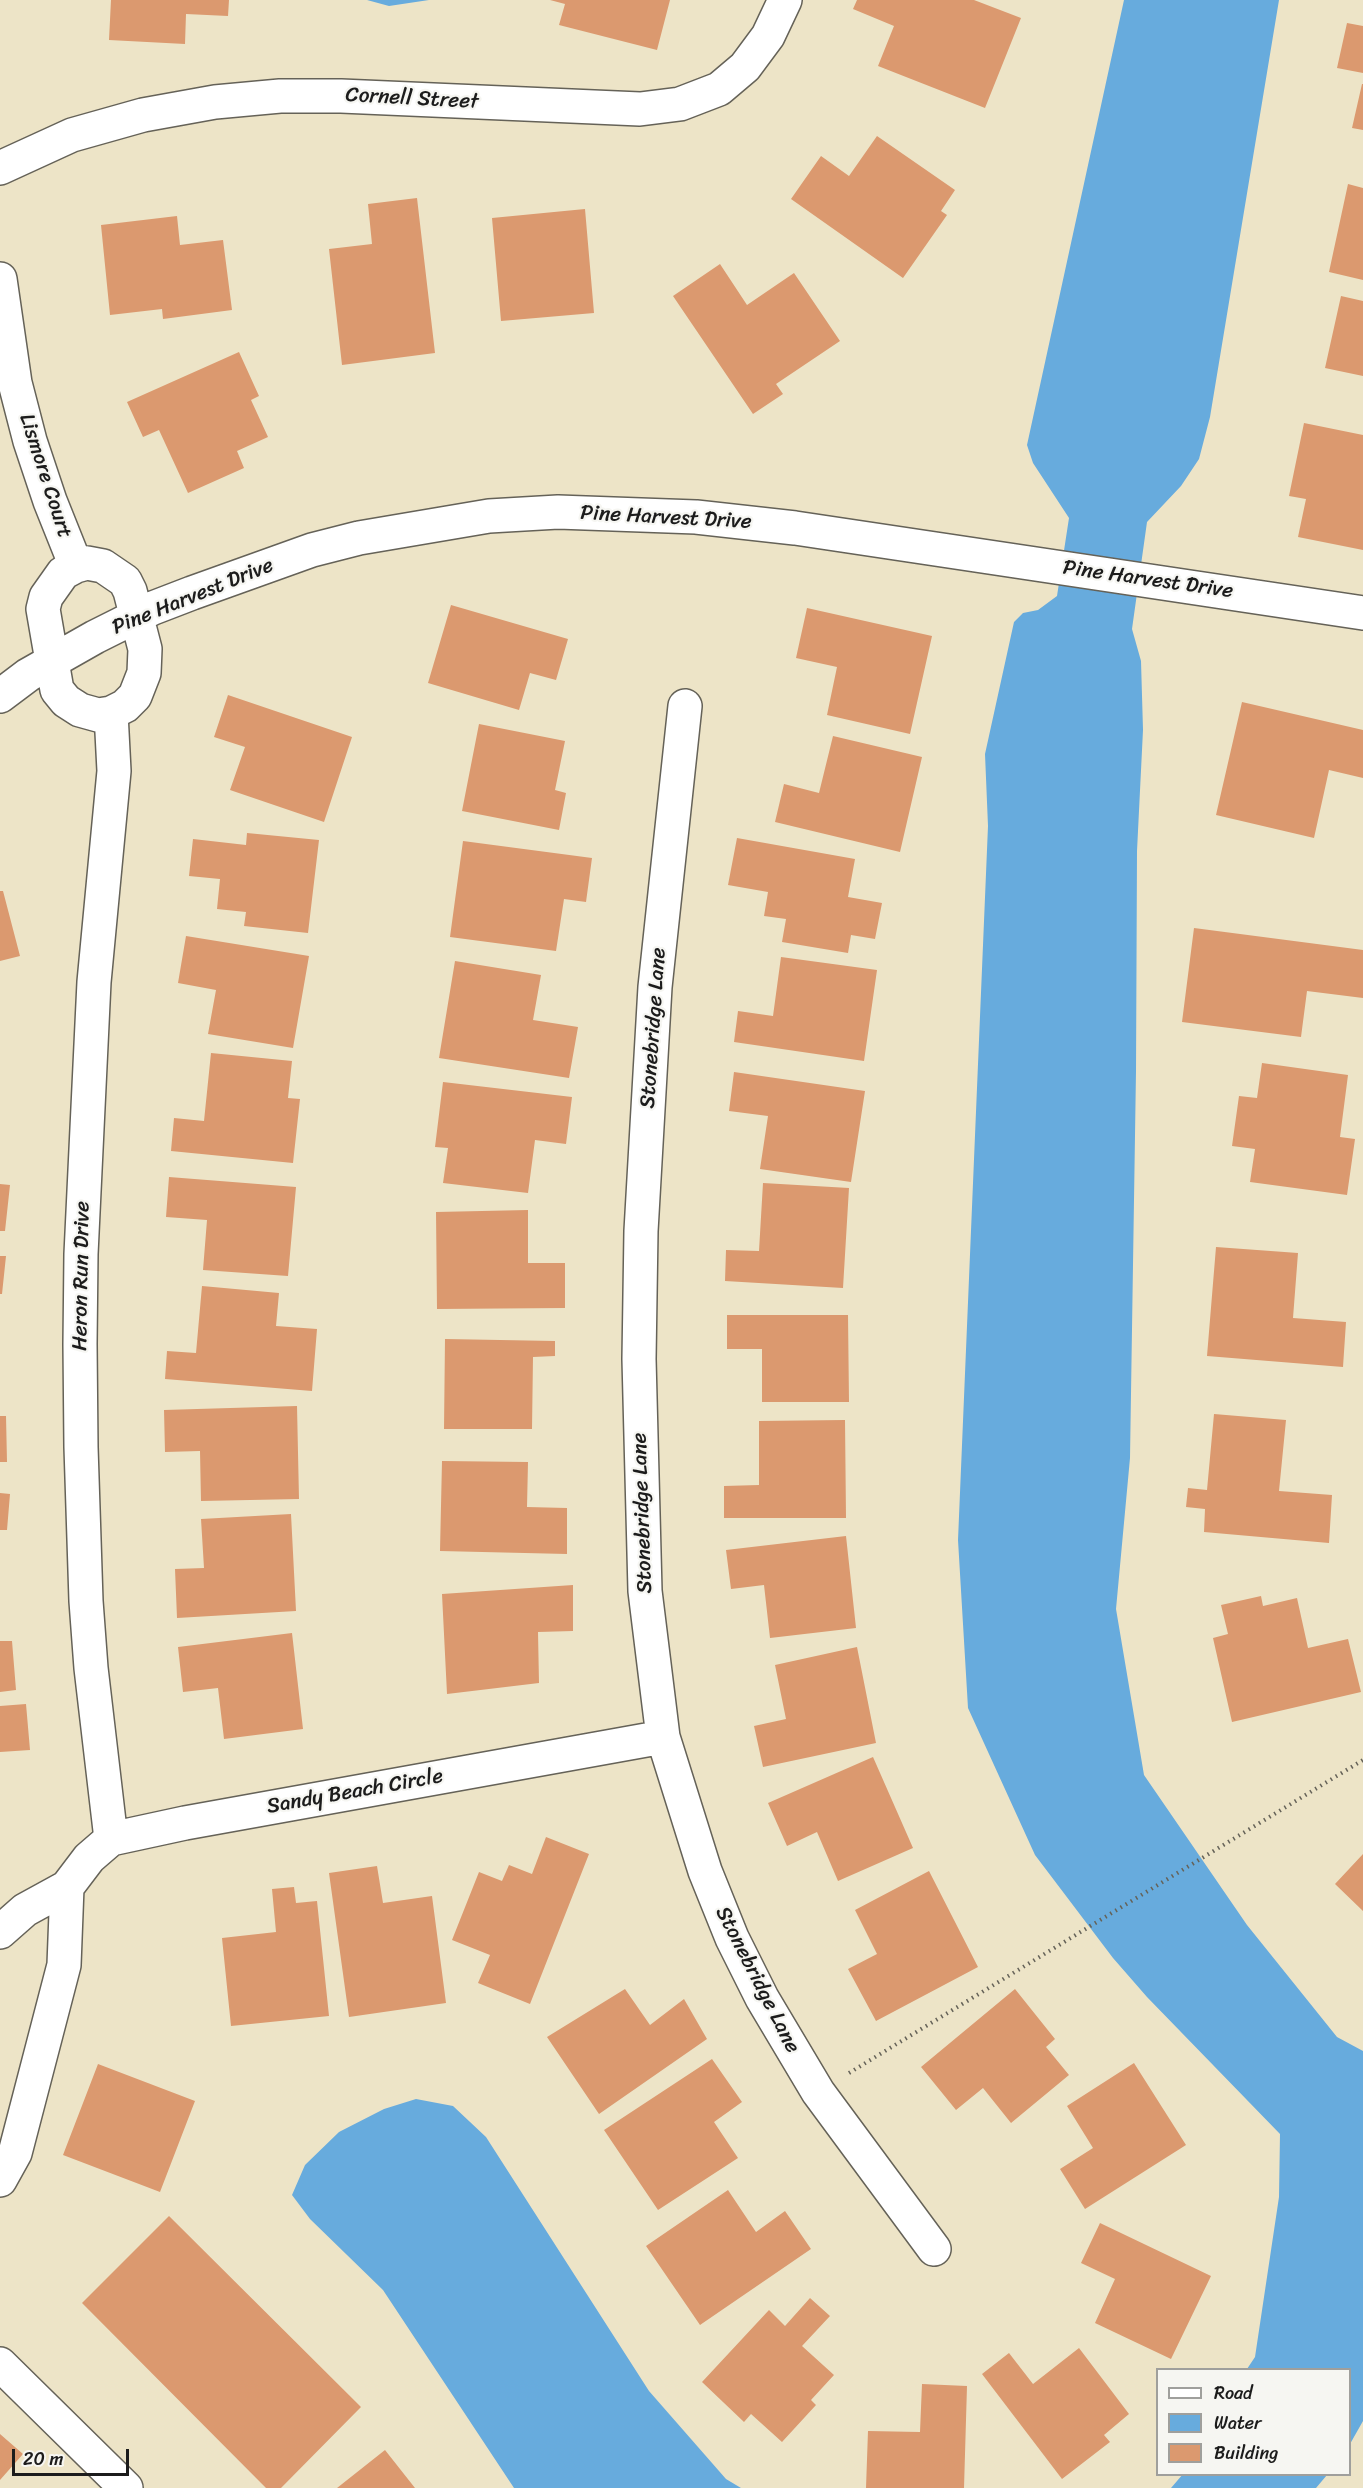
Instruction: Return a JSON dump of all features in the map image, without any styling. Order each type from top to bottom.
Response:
[{"type":"street","name":"Cornell Street","points":[[0,168],[72,135],[143,115],[226,101],[280,96],[341,96],[640,109],[680,104],[719,89],[745,67],[768,36],[784,0]]},
{"type":"street","name":"Lismore Court","points":[[0,279],[17,393],[50,501],[76,566]]},
{"type":"street","name":"Pine Harvest Drive","points":[[0,696],[51,662],[137,616],[192,593],[312,550],[359,538],[478,518],[535,514],[621,513],[696,517],[795,528],[1363,613]]},
{"type":"street","name":"Lismore Court","points":[[51,662],[43,609],[54,584],[63,573],[76,566],[87,563],[103,566],[125,581],[137,616]]},
{"type":"street","points":[[51,662],[57,690],[66,701],[80,710],[98,715],[111,713],[125,706],[135,696],[144,673],[145,649],[137,616]]},
{"type":"street","name":"Stonebridge Lane","points":[[686,706],[655,987],[641,1243],[639,1359],[645,1591],[663,1737],[705,1871],[732,1938],[762,1998],[818,2092],[934,2249]]},
{"type":"street","name":"Heron Run Drive","points":[[111,713],[114,771],[94,982],[81,1230],[80,1333],[86,1601],[91,1668],[111,1839]]},
{"type":"street","name":"Sandy Beach Circle","points":[[0,1932],[25,1910],[68,1887],[89,1858],[111,1839],[185,1823],[663,1737]]},
{"type":"street","points":[[0,2180],[15,2153],[64,1965],[68,1887]]},
{"type":"street","points":[[0,2364],[122,2487]]},
{"type":"path","points":[[818,2092],[1363,1760]]},
{"type":"water","points":[[367,0],[429,0],[389,6]]},
{"type":"water","points":[[1124,0],[1279,0],[1210,417],[1199,459],[1181,486],[1147,522],[1132,629],[1141,661],[1143,730],[1137,851],[1130,1458],[1116,1609],[1144,1775],[1247,1925],[1337,2037],[1363,2051],[1363,2421],[1351,2442],[1351,2368],[1248,2368],[1255,2357],[1279,2197],[1280,2134],[1147,1997],[1113,1958],[1035,1855],[968,1708],[958,1540],[988,826],[985,754],[1014,622],[1023,613],[1038,610],[1057,596],[1069,518],[1033,463],[1027,445]]},
{"type":"water","points":[[416,2099],[453,2106],[486,2137],[649,2391],[726,2479],[741,2488],[514,2488],[383,2290],[310,2219],[292,2195],[305,2165],[339,2132],[384,2109]]},
{"type":"water","points":[[1181,2476],[1326,2476],[1316,2488],[1171,2488]]},
{"type":"building","points":[[111,0],[229,0],[228,16],[186,14],[185,44],[109,40]]},
{"type":"building","points":[[550,0],[670,0],[657,50],[559,25],[565,4]]},
{"type":"building","points":[[857,0],[974,0],[1021,18],[985,108],[878,66],[894,26],[853,9]]},
{"type":"building","points":[[1347,23],[1363,26],[1363,73],[1337,68]]},
{"type":"building","points":[[1363,84],[1363,130],[1352,128]]},
{"type":"building","points":[[877,136],[955,190],[941,211],[947,215],[903,278],[791,199],[821,156],[849,176]]},
{"type":"building","points":[[1348,184],[1363,188],[1363,280],[1329,272]]},
{"type":"building","points":[[417,198],[435,353],[342,365],[329,249],[372,244],[368,204]]},
{"type":"building","points":[[585,209],[594,313],[501,321],[492,218]]},
{"type":"building","points":[[177,216],[180,245],[223,240],[232,310],[163,319],[162,309],[110,315],[101,225]]},
{"type":"building","points":[[720,264],[747,305],[794,273],[840,341],[776,384],[783,394],[753,414],[673,296]]},
{"type":"building","points":[[1341,296],[1363,301],[1363,376],[1325,368]]},
{"type":"building","points":[[239,352],[259,396],[251,400],[268,437],[237,451],[244,468],[188,493],[159,430],[143,437],[127,402]]},
{"type":"building","points":[[1304,423],[1363,435],[1363,550],[1298,537],[1306,499],[1289,496]]},
{"type":"building","points":[[451,605],[568,639],[556,680],[530,673],[519,710],[428,683]]},
{"type":"building","points":[[807,608],[932,636],[910,734],[827,715],[837,667],[796,658]]},
{"type":"building","points":[[228,695],[352,737],[324,822],[230,790],[245,747],[214,737]]},
{"type":"building","points":[[1242,702],[1363,730],[1363,778],[1329,770],[1314,838],[1216,815]]},
{"type":"building","points":[[479,724],[565,741],[555,790],[566,793],[559,830],[462,811]]},
{"type":"building","points":[[833,736],[922,757],[900,852],[775,822],[784,784],[819,793]]},
{"type":"building","points":[[247,833],[319,840],[308,933],[244,926],[246,912],[217,909],[220,879],[189,876],[193,839],[246,845]]},
{"type":"building","points":[[737,838],[855,859],[848,897],[882,903],[875,939],[851,935],[848,953],[782,942],[786,919],[764,916],[768,892],[728,885]]},
{"type":"building","points":[[463,841],[592,858],[586,902],[564,899],[556,951],[450,937]]},
{"type":"building","points":[[0,891],[3,891],[20,956],[0,961]]},
{"type":"building","points":[[1194,928],[1363,950],[1363,998],[1307,991],[1301,1037],[1182,1022]]},
{"type":"building","points":[[186,936],[309,956],[293,1048],[208,1034],[216,990],[178,983]]},
{"type":"building","points":[[781,957],[877,970],[864,1061],[734,1042],[738,1011],[773,1016]]},
{"type":"building","points":[[455,961],[541,975],[533,1020],[578,1027],[569,1078],[439,1058]]},
{"type":"building","points":[[211,1053],[292,1061],[288,1098],[300,1099],[293,1163],[171,1151],[174,1118],[204,1121]]},
{"type":"building","points":[[1262,1063],[1348,1075],[1340,1137],[1355,1139],[1347,1195],[1250,1182],[1255,1149],[1232,1146],[1239,1096],[1257,1098]]},
{"type":"building","points":[[734,1072],[865,1091],[851,1182],[760,1169],[768,1116],[729,1111]]},
{"type":"building","points":[[443,1082],[572,1097],[566,1144],[535,1140],[528,1193],[443,1183],[448,1148],[435,1147]]},
{"type":"building","points":[[169,1177],[296,1187],[288,1276],[203,1270],[207,1220],[166,1217]]},
{"type":"building","points":[[763,1183],[849,1188],[843,1288],[725,1281],[726,1250],[759,1251]]},
{"type":"building","points":[[0,1184],[10,1185],[5,1231],[0,1231]]},
{"type":"building","points":[[528,1210],[528,1263],[565,1263],[565,1308],[437,1309],[436,1212]]},
{"type":"building","points":[[1216,1247],[1298,1253],[1293,1318],[1346,1322],[1343,1367],[1207,1356]]},
{"type":"building","points":[[0,1256],[6,1256],[2,1294],[0,1294]]},
{"type":"building","points":[[202,1286],[279,1293],[276,1326],[317,1329],[312,1391],[165,1379],[167,1351],[196,1353]]},
{"type":"building","points":[[727,1315],[848,1315],[849,1402],[762,1402],[762,1349],[727,1349]]},
{"type":"building","points":[[445,1339],[555,1341],[555,1356],[533,1357],[532,1429],[444,1429]]},
{"type":"building","points":[[297,1406],[299,1499],[201,1501],[200,1451],[165,1452],[164,1410]]},
{"type":"building","points":[[1214,1414],[1286,1420],[1279,1491],[1332,1495],[1329,1543],[1204,1532],[1205,1509],[1186,1507],[1188,1488],[1207,1490]]},
{"type":"building","points":[[0,1416],[6,1416],[7,1462],[0,1462]]},
{"type":"building","points":[[845,1420],[846,1518],[724,1518],[724,1486],[759,1485],[759,1421]]},
{"type":"building","points":[[442,1461],[528,1462],[527,1507],[567,1508],[567,1554],[440,1551]]},
{"type":"building","points":[[0,1493],[10,1494],[7,1530],[0,1530]]},
{"type":"building","points":[[291,1514],[296,1611],[177,1618],[175,1569],[204,1568],[201,1519]]},
{"type":"building","points":[[846,1536],[856,1628],[770,1638],[764,1585],[731,1589],[726,1550]]},
{"type":"building","points":[[573,1585],[573,1631],[538,1632],[539,1683],[447,1694],[442,1594]]},
{"type":"building","points":[[1261,1596],[1263,1606],[1297,1598],[1308,1648],[1348,1639],[1361,1692],[1232,1722],[1213,1638],[1228,1634],[1221,1605]]},
{"type":"building","points":[[292,1633],[303,1729],[224,1739],[218,1688],[183,1692],[178,1647]]},
{"type":"building","points":[[0,1641],[12,1641],[16,1690],[0,1692]]},
{"type":"building","points":[[857,1647],[876,1743],[763,1767],[754,1726],[786,1719],[775,1665]]},
{"type":"building","points":[[26,1704],[30,1750],[0,1752],[0,1706]]},
{"type":"building","points":[[873,1757],[913,1848],[838,1881],[817,1832],[787,1846],[768,1803]]},
{"type":"building","points":[[546,1837],[589,1854],[530,2004],[478,1983],[490,1955],[452,1940],[479,1872],[502,1881],[509,1865],[532,1874]]},
{"type":"building","points":[[1363,1854],[1363,1911],[1335,1884]]},
{"type":"building","points":[[377,1866],[383,1903],[432,1896],[446,2003],[349,2017],[329,1873]]},
{"type":"building","points":[[929,1871],[978,1967],[876,2021],[848,1969],[877,1954],[855,1910]]},
{"type":"building","points":[[294,1887],[296,1903],[317,1901],[329,2016],[231,2026],[222,1938],[276,1932],[272,1889]]},
{"type":"building","points":[[625,1989],[650,2025],[684,1999],[707,2039],[599,2114],[547,2037]]},
{"type":"building","points":[[1015,1989],[1055,2039],[1046,2047],[1069,2075],[1011,2123],[983,2088],[956,2110],[921,2067]]},
{"type":"building","points":[[712,2059],[742,2102],[714,2122],[738,2158],[658,2210],[604,2130]]},
{"type":"building","points":[[1134,2063],[1186,2145],[1085,2209],[1060,2169],[1093,2148],[1067,2106]]},
{"type":"building","points":[[98,2064],[195,2101],[160,2192],[63,2155]]},
{"type":"building","points":[[728,2190],[756,2232],[785,2211],[811,2249],[700,2325],[646,2246]]},
{"type":"building","points":[[169,2216],[361,2407],[281,2488],[266,2488],[82,2303]]},
{"type":"building","points":[[1100,2223],[1211,2276],[1171,2359],[1095,2323],[1115,2279],[1081,2263]]},
{"type":"building","points":[[810,2298],[830,2316],[802,2346],[834,2375],[811,2400],[816,2405],[782,2442],[751,2414],[744,2422],[702,2382],[769,2310],[785,2326]]},
{"type":"building","points":[[1079,2348],[1129,2414],[1104,2435],[1110,2442],[1062,2479],[982,2374],[1009,2353],[1033,2384]]},
{"type":"building","points":[[922,2384],[967,2386],[964,2488],[866,2488],[868,2431],[920,2432]]},
{"type":"building","points":[[0,2434],[23,2454],[0,2480]]},
{"type":"building","points":[[385,2450],[415,2488],[337,2488]]}]
